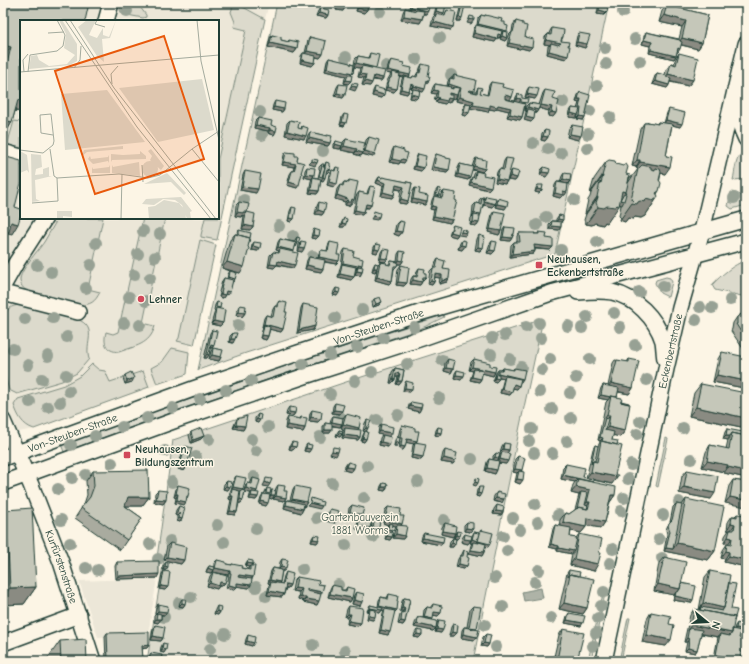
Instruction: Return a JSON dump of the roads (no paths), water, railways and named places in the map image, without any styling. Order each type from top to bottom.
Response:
[{"type":"street","points":[[106,20],[111,3]]},
{"type":"street","name":"Eckenbertstraße","points":[[604,661],[680,308],[702,231],[746,44]]},
{"type":"street","points":[[735,93],[736,110],[746,138]]},
{"type":"street","points":[[3,152],[20,157]]},
{"type":"street","points":[[3,286],[44,219]]},
{"type":"street","name":"Von-Steuben-Straße","points":[[10,455],[298,353],[420,313],[746,219]]},
{"type":"street","points":[[3,483],[186,417],[551,293],[746,241]]},
{"type":"street","points":[[551,293],[602,291],[612,292],[631,300],[643,310],[658,330],[663,342],[666,369]]},
{"type":"street","points":[[3,293],[78,312]]},
{"type":"street","name":"Von-Steuben-Straße","points":[[3,421],[10,455],[26,474]]},
{"type":"street","name":"Kurfürstenstraße","points":[[26,474],[61,562],[93,661]]},
{"type":"street","points":[[3,643],[79,615]]},
{"type":"place","name":"Neuhausen, Eckenbertstraße","points":[[539,265]]},
{"type":"place","name":"Lehner","points":[[141,299]]},
{"type":"place","name":"Neuhausen, Bildungszentrum","points":[[127,455]]},
{"type":"park label","name":"Gartenbauverein 1881 Worms","points":[[360,523]]}]
